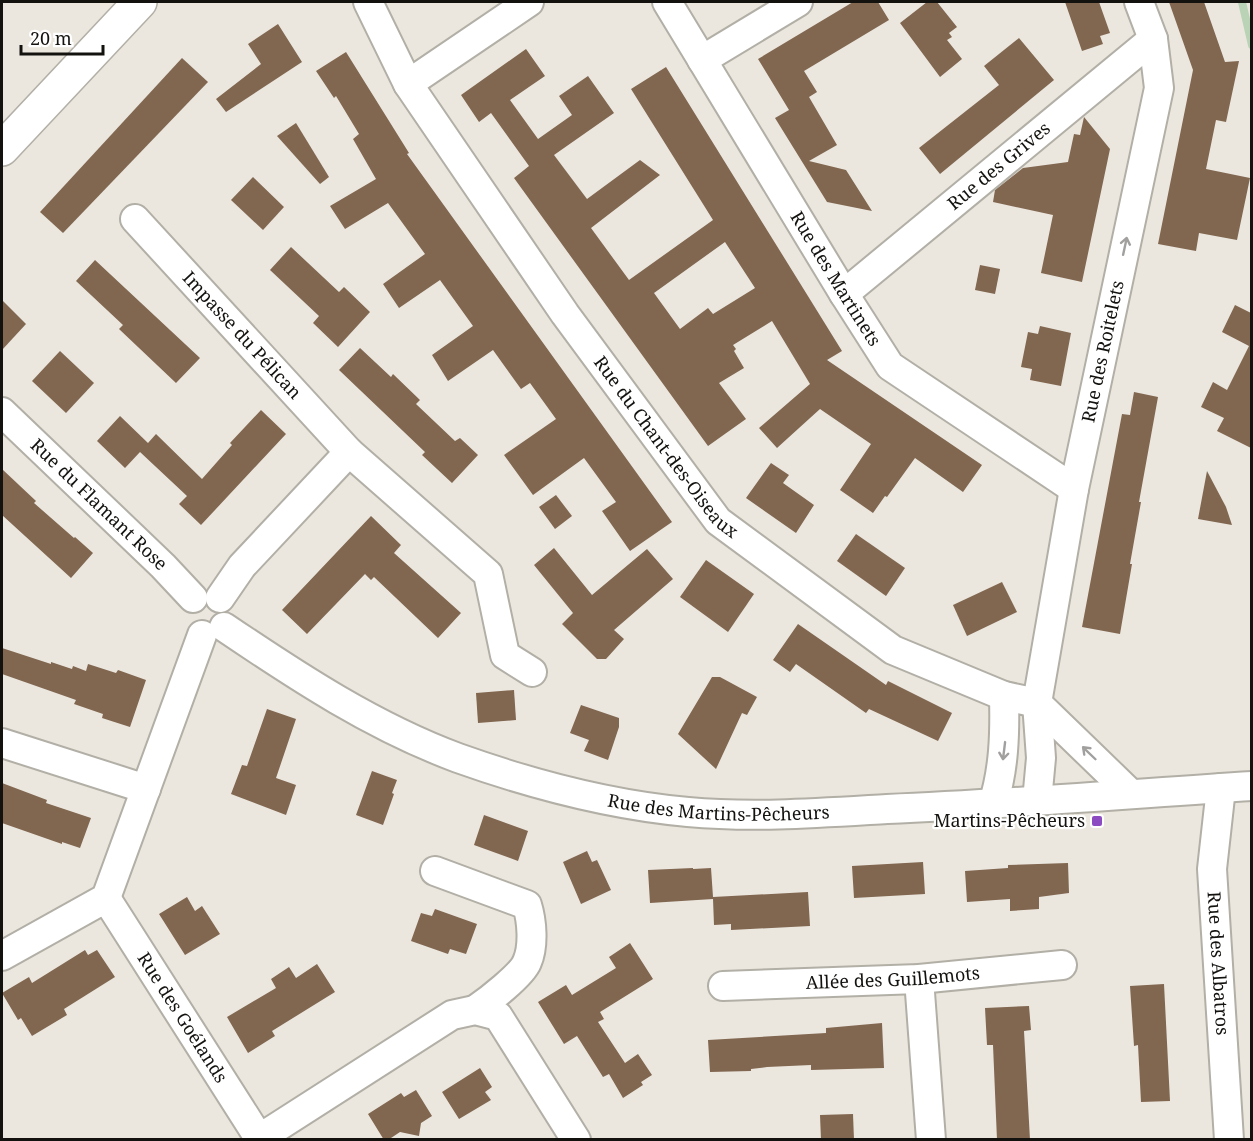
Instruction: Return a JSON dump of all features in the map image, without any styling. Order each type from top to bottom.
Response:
[{"type":"main road","points":[[2,149],[140,2]]},
{"type":"street","name":"Rue du Chant-des-Oiseaux","points":[[368,2],[408,84],[565,314],[718,521],[892,650],[1004,696]]},
{"type":"street","points":[[408,84],[529,2]]},
{"type":"street","name":"Rue des Martinets","points":[[667,2],[890,366],[1074,489]]},
{"type":"street","points":[[702,60],[798,2]]},
{"type":"street","name":"Rue des Roitelets","points":[[1037,801],[1041,758],[1037,703],[1074,489],[1159,88],[1153,39],[1139,2]]},
{"type":"street","name":"Rue des Grives","points":[[844,294],[1153,39]]},
{"type":"street","name":"Impasse du Pélican","points":[[135,219],[349,452],[488,574],[505,655],[532,672]]},
{"type":"street","name":"Rue du Flamant Rose","points":[[2,412],[154,558],[207,598]]},
{"type":"street","points":[[213,631],[194,631],[186,615],[188,605],[207,598],[242,566],[349,452]]},
{"type":"street","points":[[2,956],[106,898],[146,789],[213,631],[228,612],[226,606],[207,598]]},
{"type":"street","name":"Rue des Martins-Pêcheurs","points":[[213,631],[269,658],[349,707],[393,730],[457,758],[537,784],[616,802],[687,812],[764,815],[993,804],[1251,786]]},
{"type":"street","points":[[993,804],[999,786],[1005,743],[1004,696],[1037,703],[1131,794]]},
{"type":"street","points":[[2,743],[146,789]]},
{"type":"street","name":"Rue des Albatros","points":[[1221,788],[1212,869],[1229,1140]]},
{"type":"street","name":"Rue des Goélands","points":[[106,898],[258,1139],[452,1015],[475,1010],[497,995],[527,963],[531,935],[531,920],[527,905],[435,871]]},
{"type":"street","name":"Allée des Guillemots","points":[[723,986],[919,979],[1062,965]]},
{"type":"street","points":[[919,979],[932,1140]]},
{"type":"street","points":[[475,1010],[498,1016],[576,1140]]},
{"type":"building","points":[[853,2],[878,2],[889,20],[804,71],[817,92],[809,97],[837,145],[809,161],[846,170],[872,211],[827,202],[775,118],[789,110],[758,59]]},
{"type":"building","points":[[927,2],[937,2],[957,27],[949,33],[952,37],[947,40],[962,59],[940,77],[900,23]]},
{"type":"building","points":[[1065,2],[1099,2],[1110,33],[1100,36],[1103,44],[1082,51]]},
{"type":"building","points":[[1169,2],[1204,2],[1225,62],[1239,61],[1226,122],[1216,120],[1206,169],[1250,178],[1237,240],[1199,233],[1196,251],[1158,244],[1193,70]]},
{"type":"building","points":[[278,24],[302,62],[226,112],[216,99],[261,64],[248,44]]},
{"type":"building","points":[[1019,38],[1054,80],[940,174],[919,148],[999,85],[984,66]]},
{"type":"building","points":[[526,49],[545,76],[510,100],[538,139],[572,115],[559,96],[588,76],[614,113],[554,155],[587,199],[640,160],[660,175],[591,228],[629,280],[713,220],[631,89],[666,67],[842,351],[827,360],[982,465],[963,492],[915,458],[873,513],[840,490],[871,444],[820,409],[777,448],[759,428],[810,384],[772,321],[733,345],[744,368],[719,383],[746,419],[708,446],[514,178],[529,166],[491,113],[479,122],[461,95]],"holes":[[[725,242],[755,288],[713,314],[708,308],[680,329],[654,293]]]},
{"type":"building","points":[[346,52],[409,153],[407,154],[672,522],[630,551],[602,511],[616,502],[584,458],[533,495],[504,455],[556,419],[530,383],[521,389],[493,350],[448,381],[432,355],[473,326],[440,280],[399,308],[383,284],[425,254],[388,203],[345,229],[330,206],[376,179],[353,139],[359,134],[336,96],[334,98],[316,71]]},
{"type":"building","points":[[182,58],[208,82],[63,233],[40,212]]},
{"type":"building","points":[[1084,117],[1110,149],[1082,282],[1041,273],[1053,215],[993,202],[995,190],[1023,168],[1068,162],[1074,134],[1080,135]]},
{"type":"building","points":[[296,123],[329,177],[320,184],[277,136]]},
{"type":"building","points":[[253,177],[284,207],[263,230],[231,200]]},
{"type":"building","points":[[291,247],[339,292],[344,287],[370,312],[338,347],[313,323],[319,316],[270,270]]},
{"type":"building","points":[[95,260],[200,358],[176,383],[119,329],[123,325],[76,281]]},
{"type":"building","points":[[980,265],[1000,269],[995,294],[975,290]]},
{"type":"building","points":[[2,300],[26,324],[2,350]]},
{"type":"building","points":[[1235,305],[1251,313],[1251,448],[1217,431],[1224,418],[1201,407],[1213,382],[1227,390],[1249,346],[1222,332]]},
{"type":"building","points":[[1040,326],[1071,333],[1061,386],[1030,380],[1032,369],[1021,367],[1028,332],[1038,334]]},
{"type":"building","points":[[360,348],[391,377],[393,374],[420,400],[416,404],[455,441],[460,438],[478,455],[452,483],[422,455],[425,452],[339,370]]},
{"type":"building","points":[[60,351],[94,383],[66,413],[32,381]]},
{"type":"building","points":[[1134,392],[1158,397],[1139,502],[1141,502],[1120,634],[1082,627],[1122,414],[1130,415]]},
{"type":"building","points":[[261,410],[286,434],[201,525],[179,504],[187,496],[140,452],[125,468],[97,441],[120,416],[148,443],[156,434],[202,479],[232,445],[230,443]]},
{"type":"building","points":[[771,463],[789,475],[783,483],[814,505],[796,533],[746,498]]},
{"type":"building","points":[[2,469],[36,501],[34,503],[93,553],[71,578],[2,515]]},
{"type":"building","points":[[1207,471],[1226,507],[1232,525],[1198,519]]},
{"type":"building","points":[[556,495],[572,516],[555,529],[539,507]]},
{"type":"building","points":[[371,516],[401,545],[394,553],[461,613],[438,638],[374,577],[371,580],[365,574],[307,634],[282,610]]},
{"type":"building","points":[[856,534],[905,568],[886,596],[837,561]]},
{"type":"building","points":[[554,548],[592,595],[647,549],[673,579],[614,630],[624,639],[606,659],[597,659],[562,624],[573,613],[534,565]]},
{"type":"building","points":[[706,560],[754,594],[728,632],[680,597]]},
{"type":"building","points":[[1002,582],[1017,612],[967,636],[953,605]]},
{"type":"building","points":[[798,624],[886,685],[888,681],[952,713],[938,741],[869,709],[866,713],[796,664],[790,672],[773,660]]},
{"type":"building","points":[[2,648],[72,669],[73,666],[86,671],[88,664],[116,673],[118,670],[146,680],[130,727],[102,718],[103,714],[74,704],[76,700],[2,674]]},
{"type":"building","points":[[712,677],[720,677],[757,697],[747,715],[742,713],[716,769],[678,734]]},
{"type":"building","points":[[514,690],[516,720],[478,723],[476,693]]},
{"type":"building","points":[[581,705],[619,718],[619,727],[608,760],[584,751],[589,740],[570,733]]},
{"type":"building","points":[[267,709],[296,719],[276,778],[296,785],[286,815],[231,794],[242,765],[247,766]]},
{"type":"building","points":[[372,771],[397,780],[383,825],[356,815]]},
{"type":"building","points":[[2,783],[47,800],[46,803],[91,818],[80,848],[2,823]]},
{"type":"building","points":[[484,815],[528,831],[518,861],[474,845]]},
{"type":"building","points":[[587,851],[592,862],[597,860],[611,890],[581,904],[563,862]]},
{"type":"building","points":[[923,862],[925,894],[854,898],[852,866]]},
{"type":"building","points":[[1068,863],[1069,893],[1039,897],[1039,909],[1010,911],[1010,899],[967,902],[965,871],[1008,868],[1008,865]]},
{"type":"building","points":[[711,868],[713,897],[808,892],[810,926],[731,930],[731,924],[714,925],[713,899],[650,903],[648,870]]},
{"type":"building","points":[[187,897],[195,911],[202,906],[220,934],[185,955],[159,914]]},
{"type":"building","points":[[435,909],[477,924],[466,954],[450,949],[448,954],[411,941],[421,913],[432,916]]},
{"type":"building","points":[[630,943],[653,979],[600,1012],[604,1019],[598,1022],[625,1063],[638,1054],[652,1075],[641,1082],[643,1085],[623,1098],[609,1074],[603,1077],[577,1036],[564,1044],[538,1002],[566,985],[572,995],[616,968],[609,957]]},
{"type":"building","points":[[85,950],[88,955],[97,950],[115,977],[64,1009],[67,1015],[32,1036],[21,1018],[18,1020],[2,993],[29,977],[32,983]]},
{"type":"building","points":[[317,964],[335,992],[272,1031],[275,1036],[248,1053],[227,1017],[276,988],[271,979],[289,967],[296,978]]},
{"type":"building","points":[[1164,984],[1170,1101],[1141,1102],[1138,1045],[1134,1046],[1130,986]]},
{"type":"building","points":[[1029,1006],[1031,1030],[1024,1031],[1030,1140],[997,1140],[993,1045],[987,1045],[985,1008]]},
{"type":"building","points":[[882,1023],[884,1068],[811,1070],[811,1065],[767,1067],[751,1069],[751,1071],[710,1072],[708,1040],[826,1033],[826,1028]]},
{"type":"building","points":[[480,1068],[492,1087],[485,1092],[491,1100],[459,1119],[442,1092]]},
{"type":"building","points":[[416,1090],[432,1116],[421,1123],[419,1136],[400,1132],[384,1140],[368,1114],[401,1093],[404,1097]]},
{"type":"building","points":[[853,1114],[854,1140],[821,1140],[820,1115]]},
{"type":"waterway","points":[[1242,2],[1252,45]]},
{"type":"place","name":"Martins-Pêcheurs","points":[[1097,821]]}]
